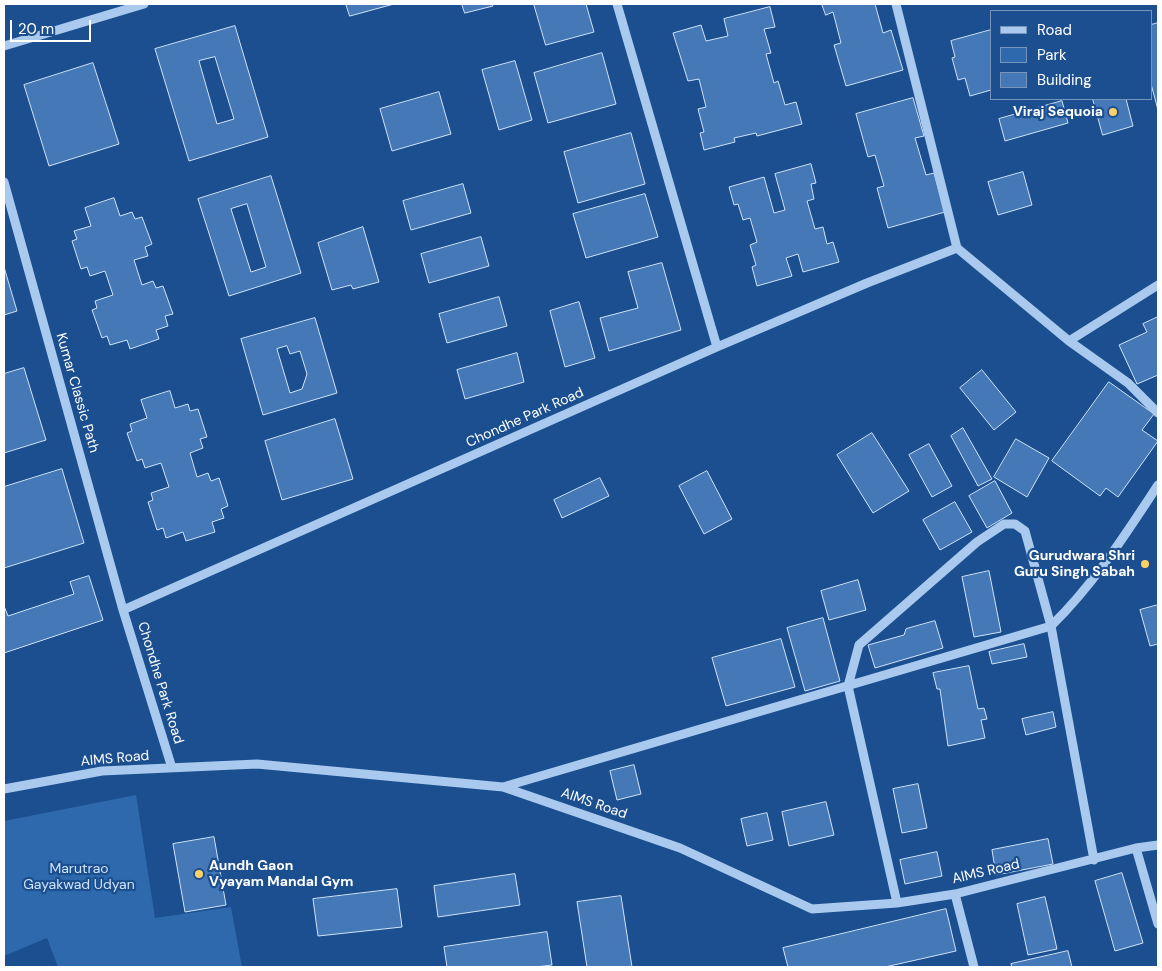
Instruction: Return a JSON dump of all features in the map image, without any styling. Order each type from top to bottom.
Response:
[{"type":"street","points":[[4,46],[144,4]]},
{"type":"street","points":[[617,4],[717,347]]},
{"type":"street","points":[[896,4],[957,248],[1070,341],[1128,383],[1158,413]]},
{"type":"street","name":"Kumar Classic Path","points":[[4,182],[123,610]]},
{"type":"street","name":"Chondhe Park Road","points":[[172,768],[123,610],[717,347],[867,283],[957,248]]},
{"type":"street","points":[[1070,341],[1158,285]]},
{"type":"street","points":[[503,787],[1051,626],[1078,600],[1102,569],[1158,485]]},
{"type":"street","points":[[897,903],[848,686],[859,645],[977,542],[1004,524],[1015,524],[1025,531],[1051,626],[1094,860]]},
{"type":"street","name":"AIMS Road","points":[[4,789],[102,771],[257,764],[503,787],[680,848],[812,909],[897,903],[955,894],[1136,848],[1158,845]]},
{"type":"street","points":[[1136,848],[1158,924]]},
{"type":"street","points":[[955,894],[974,967]]},
{"type":"green space","name":"Marutrao Gayakwad Udyan","points":[[136,795],[155,918],[231,907],[242,967],[58,967],[47,938],[4,956],[4,821]]},
{"type":"building","points":[[346,4],[394,4],[350,16]]},
{"type":"building","points":[[462,4],[492,4],[493,6],[465,13]]},
{"type":"building","points":[[534,4],[586,4],[594,32],[546,45]]},
{"type":"building","points":[[822,4],[875,4],[883,33],[891,30],[903,70],[846,86],[834,45],[841,43],[833,12],[826,15]]},
{"type":"building","points":[[770,7],[775,27],[764,29],[771,53],[766,54],[774,83],[778,81],[785,105],[796,102],[802,124],[757,136],[756,133],[734,138],[735,142],[704,150],[700,133],[704,132],[698,109],[706,107],[699,79],[688,81],[673,33],[701,25],[706,41],[728,36],[724,19]]},
{"type":"building","points":[[1158,23],[1158,110],[1152,88],[1152,25]]},
{"type":"building","points":[[235,26],[268,137],[189,161],[155,49]],"holes":[[[215,57],[234,119],[217,124],[199,61]]]},
{"type":"building","points":[[990,30],[990,90],[970,96],[965,78],[958,80],[952,58],[955,57],[951,41]]},
{"type":"building","points":[[602,53],[616,104],[548,123],[534,73]]},
{"type":"building","points":[[515,61],[532,120],[499,130],[482,70]]},
{"type":"building","points":[[93,63],[119,144],[49,166],[24,85]]},
{"type":"building","points":[[439,92],[451,134],[392,151],[380,109]]},
{"type":"building","points":[[913,98],[924,136],[915,138],[926,175],[934,173],[945,212],[888,228],[877,188],[884,186],[875,155],[868,157],[856,114]]},
{"type":"building","name":"Viraj Sequoia","points":[[1093,100],[1126,100],[1133,126],[1103,135]]},
{"type":"building","points":[[1062,101],[1068,123],[1005,141],[999,119]]},
{"type":"building","points":[[631,133],[645,184],[578,203],[564,152]]},
{"type":"building","points":[[811,164],[816,183],[811,184],[814,199],[807,201],[815,229],[823,227],[827,244],[833,242],[839,262],[803,272],[798,254],[786,258],[792,276],[757,286],[752,267],[756,265],[750,245],[757,242],[750,218],[743,220],[738,204],[734,205],[729,187],[764,177],[774,213],[785,210],[775,174]]},
{"type":"building","points":[[1023,172],[1032,205],[998,215],[988,182]]},
{"type":"building","points":[[271,176],[301,273],[229,296],[198,199]],"holes":[[[247,204],[266,267],[251,272],[231,209]]]},
{"type":"building","points":[[463,184],[471,213],[411,230],[403,201]]},
{"type":"building","points":[[645,194],[658,237],[586,258],[573,214]]},
{"type":"building","points":[[114,198],[120,216],[132,212],[135,219],[142,217],[152,244],[145,247],[148,256],[134,260],[142,285],[153,281],[156,288],[163,286],[173,314],[165,316],[168,326],[156,330],[159,339],[130,349],[127,340],[110,345],[107,336],[102,338],[92,310],[97,308],[95,301],[113,295],[105,271],[90,276],[87,267],[81,269],[72,241],[77,239],[74,231],[91,226],[85,208]]},
{"type":"building","points":[[363,227],[379,282],[353,289],[351,285],[332,290],[318,243]]},
{"type":"building","points":[[481,237],[489,266],[429,283],[421,254]]},
{"type":"building","points":[[662,263],[681,330],[609,351],[600,318],[638,308],[628,272]]},
{"type":"building","points":[[4,267],[17,311],[4,315]]},
{"type":"building","points":[[499,297],[507,326],[447,343],[439,314]]},
{"type":"building","points":[[579,302],[595,358],[565,367],[550,311]]},
{"type":"building","points":[[1158,317],[1158,375],[1137,384],[1119,345],[1147,332],[1143,324]]},
{"type":"building","points":[[315,318],[337,393],[263,415],[241,339]],"holes":[[[287,346],[290,354],[300,351],[307,374],[302,389],[290,393],[277,349]]]},
{"type":"building","points":[[517,353],[524,382],[465,399],[457,370]]},
{"type":"building","points":[[24,368],[46,440],[4,453],[4,374]]},
{"type":"building","points":[[982,370],[1016,412],[994,430],[960,388]]},
{"type":"building","points":[[1109,382],[1154,414],[1142,430],[1158,441],[1118,497],[1106,488],[1100,496],[1052,461]]},
{"type":"building","points":[[170,391],[175,408],[188,404],[190,411],[198,409],[207,437],[200,439],[203,448],[190,453],[197,477],[208,473],[211,481],[219,478],[228,506],[221,509],[224,518],[212,522],[215,532],[186,541],[183,532],[166,538],[163,528],[157,530],[148,502],[153,500],[151,493],[169,487],[161,463],[145,468],[142,459],[137,461],[127,433],[132,431],[130,424],[147,418],[141,400]]},
{"type":"building","points":[[335,419],[353,479],[282,500],[265,441]]},
{"type":"building","points":[[963,428],[992,479],[978,486],[951,436]]},
{"type":"building","points":[[872,433],[909,491],[873,513],[837,455]]},
{"type":"building","points":[[1016,439],[1049,458],[1027,497],[994,477]]},
{"type":"building","points":[[929,444],[952,486],[932,497],[909,455]]},
{"type":"building","points":[[62,469],[84,543],[4,568],[4,487]]},
{"type":"building","points":[[707,471],[732,519],[704,534],[679,486]]},
{"type":"building","points":[[600,478],[609,496],[562,518],[554,500]]},
{"type":"building","points":[[995,481],[1012,513],[987,528],[969,496]]},
{"type":"building","points":[[955,502],[972,532],[940,550],[923,520]]},
{"type":"building","points":[[989,571],[1001,632],[974,637],[962,577]]},
{"type":"building","points":[[89,576],[103,620],[4,653],[4,606],[8,616],[74,594],[70,582]]},
{"type":"building","points":[[858,580],[866,610],[829,620],[821,591]]},
{"type":"building","points":[[1158,605],[1158,644],[1150,646],[1140,610]]},
{"type":"building","points":[[823,618],[840,681],[805,691],[787,628]]},
{"type":"building","points":[[935,621],[943,648],[875,668],[868,645],[904,635],[906,629]]},
{"type":"building","points":[[781,639],[795,687],[726,706],[712,658]]},
{"type":"building","points":[[1024,644],[1027,657],[992,664],[989,652]]},
{"type":"building","points":[[969,666],[978,709],[984,708],[987,719],[981,720],[985,738],[948,746],[940,689],[937,689],[933,673]]},
{"type":"building","points":[[1053,712],[1056,727],[1026,735],[1022,719]]},
{"type":"building","points":[[634,765],[641,794],[617,800],[610,771]]},
{"type":"building","points":[[918,784],[927,828],[902,833],[893,789]]},
{"type":"building","points":[[826,802],[834,835],[789,846],[782,812]]},
{"type":"building","points":[[767,813],[773,840],[747,846],[741,819]]},
{"type":"building","name":"Aundh Gaon Vyayam Mandal Gym","points":[[214,837],[226,905],[185,912],[173,844]]},
{"type":"building","points":[[1048,839],[1053,864],[996,875],[992,850]]},
{"type":"building","points":[[937,852],[942,876],[905,884],[900,860]]},
{"type":"building","points":[[1122,873],[1143,943],[1115,951],[1095,881]]},
{"type":"building","points":[[515,874],[520,905],[438,917],[434,886]]},
{"type":"building","points":[[397,889],[402,927],[318,936],[313,899]]},
{"type":"building","points":[[621,896],[632,967],[587,967],[577,902]]},
{"type":"building","points":[[1045,897],[1057,949],[1028,955],[1017,904]]},
{"type":"building","points":[[946,909],[956,951],[885,967],[788,967],[783,948]]},
{"type":"building","points":[[547,932],[552,965],[536,967],[447,967],[444,947]]},
{"type":"building","points":[[1068,951],[1072,967],[1012,967],[1011,964]]},
{"type":"place","name":"Viraj Sequoia","points":[[1113,112]]},
{"type":"place","name":"Gurudwara Shri Guru Singh Sabah","points":[[1145,564]]},
{"type":"place","name":"Aundh Gaon Vyayam Mandal Gym","points":[[199,874]]}]
